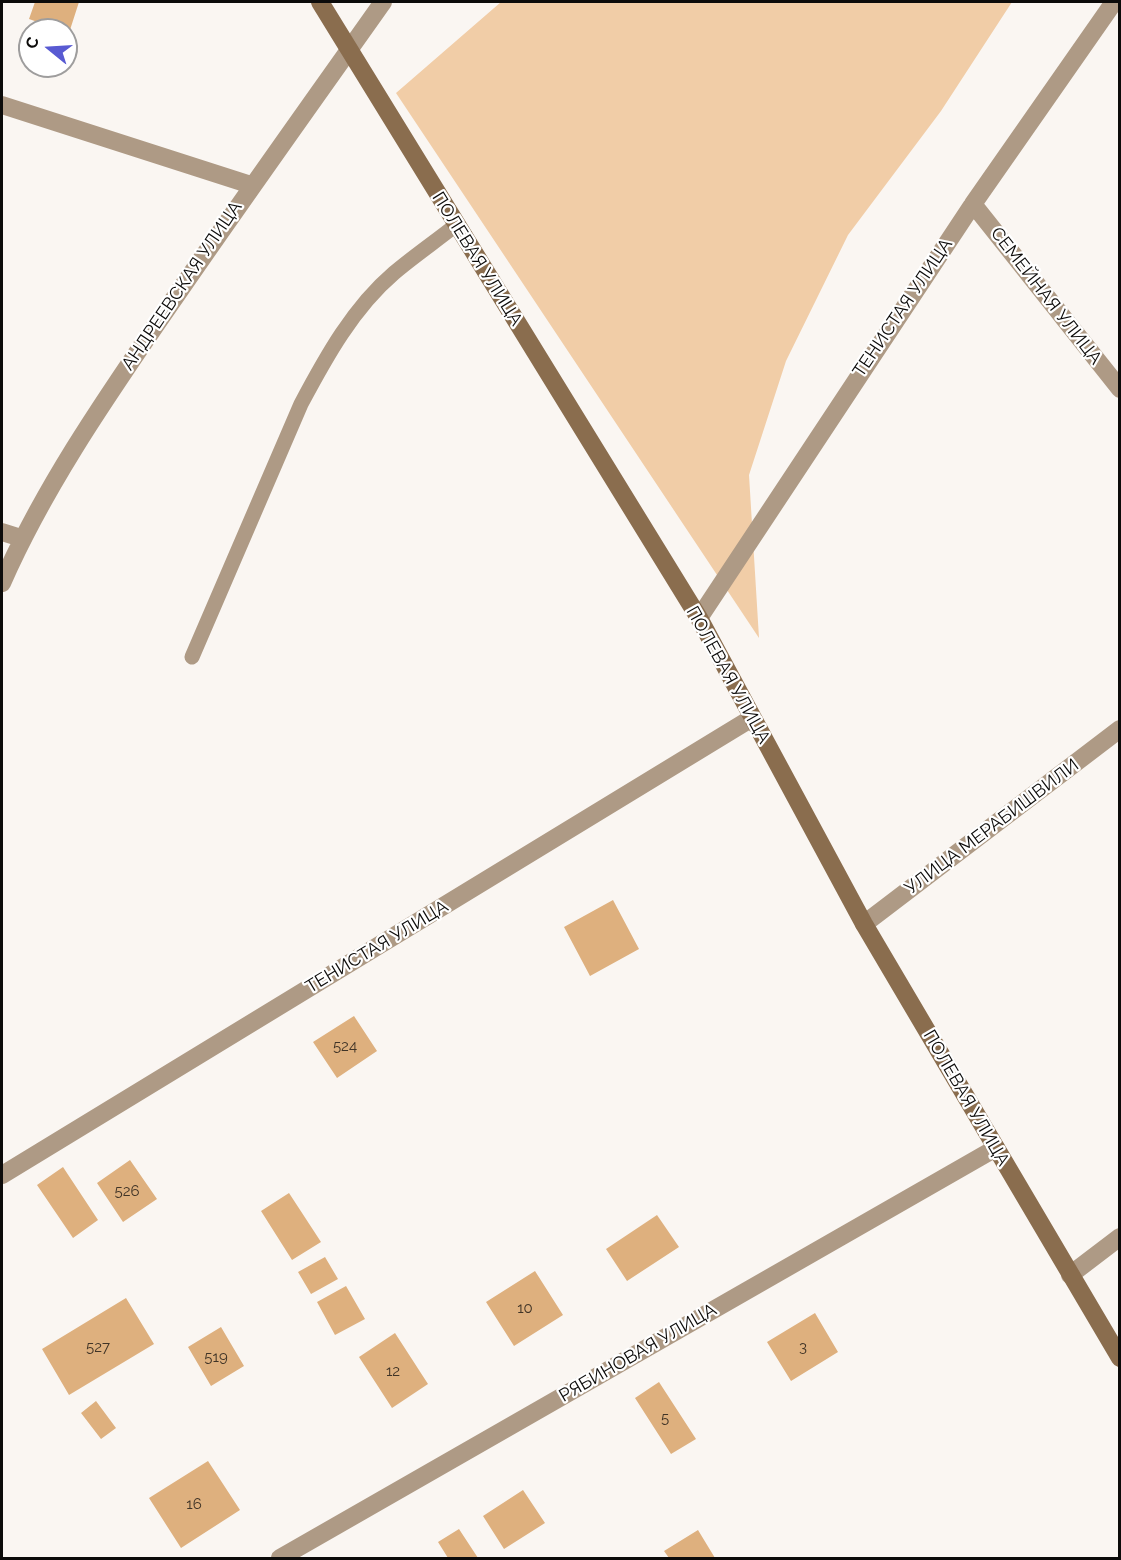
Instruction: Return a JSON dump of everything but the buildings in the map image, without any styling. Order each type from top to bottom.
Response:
[{"type":"street","name":"ПОЛЕВАЯ УЛИЦА","points":[[320,2],[699,618],[864,924],[1119,1358]]},
{"type":"street","name":"АНДРЕЕВСКАЯ УЛИЦА","points":[[2,583],[21,538],[96,412],[251,185],[383,2]]},
{"type":"street","name":"ТЕНИСТАЯ УЛИЦА","points":[[699,618],[973,204],[1114,2]]},
{"type":"street","points":[[2,105],[251,185]]},
{"type":"street","name":"СЕМЕЙНАЯ УЛИЦА","points":[[973,204],[1119,389]]},
{"type":"street","points":[[2,532],[21,538]]},
{"type":"street","name":"ТЕНИСТАЯ УЛИЦА","points":[[2,1175],[752,718]]},
{"type":"street","name":"УЛИЦА МЕРАБИШВИЛИ","points":[[864,924],[1119,729]]},
{"type":"street","name":"РЯБИНОВАЯ УЛИЦА","points":[[280,1558],[996,1148]]},
{"type":"street","points":[[1070,1275],[1119,1237]]},
{"type":"lane","points":[[192,657],[301,404],[320,367],[350,320],[393,273],[456,225]]},
{"type":"shaded area","points":[[501,2],[1012,2],[941,111],[848,235],[786,361],[749,475],[759,638],[396,93]]}]
